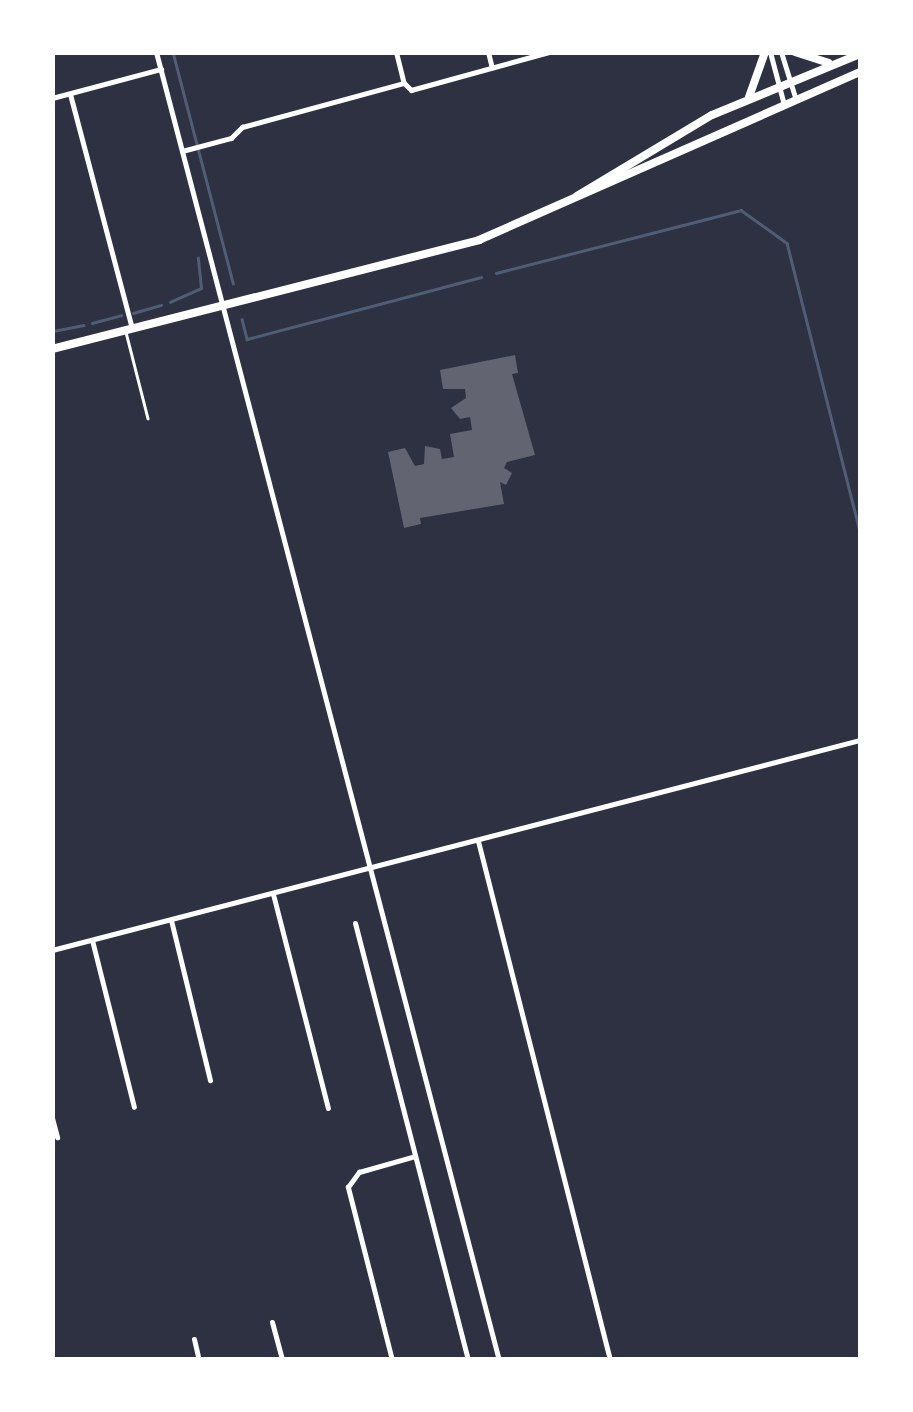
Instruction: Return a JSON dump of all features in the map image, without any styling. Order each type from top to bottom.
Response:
[{"type":"main road","points":[[749,97],[768,52]]},
{"type":"main road","points":[[795,52],[831,64]]},
{"type":"main road","points":[[566,204],[615,170],[749,97],[860,54]]},
{"type":"main road","points":[[53,349],[479,240],[566,204],[784,101],[860,72]]},
{"type":"street","points":[[156,52],[499,1360]]},
{"type":"street","points":[[396,52],[404,83],[410,90],[550,52]]},
{"type":"street","points":[[488,52],[492,68]]},
{"type":"street","points":[[768,52],[784,101]]},
{"type":"street","points":[[781,52],[795,97]]},
{"type":"street","points":[[52,98],[161,69]]},
{"type":"street","points":[[182,151],[231,138],[242,127],[404,83]]},
{"type":"street","points":[[70,94],[129,329]]},
{"type":"street","points":[[52,950],[860,740]]},
{"type":"street","points":[[478,841],[610,1360]]},
{"type":"street","points":[[273,894],[328,1108]]},
{"type":"street","points":[[171,920],[210,1080]]},
{"type":"street","points":[[354,923],[468,1360]]},
{"type":"street","points":[[92,940],[134,1107]]},
{"type":"street","points":[[52,1118],[58,1137]]},
{"type":"street","points":[[392,1360],[348,1187],[358,1172],[415,1156]]},
{"type":"street","points":[[272,1322],[282,1360]]},
{"type":"street","points":[[194,1339],[199,1360]]},
{"type":"lane","points":[[129,329],[148,418]]},
{"type":"building","points":[[515,355],[518,373],[512,374],[535,455],[507,462],[504,468],[512,473],[506,485],[500,482],[504,504],[420,518],[421,524],[404,528],[388,452],[405,448],[415,466],[424,464],[425,446],[440,449],[442,459],[454,457],[450,434],[472,430],[470,417],[460,419],[451,408],[466,398],[465,389],[443,389],[440,370]]},
{"type":"waterway","points":[[173,52],[233,283]]},
{"type":"waterway","points":[[496,273],[741,210],[787,243],[860,531]]},
{"type":"waterway","points":[[170,302],[201,288],[198,258]]},
{"type":"waterway","points":[[242,319],[247,339],[481,277]]},
{"type":"waterway","points":[[133,313],[161,305]]},
{"type":"waterway","points":[[92,323],[121,315]]},
{"type":"waterway","points":[[53,331],[83,325]]}]
